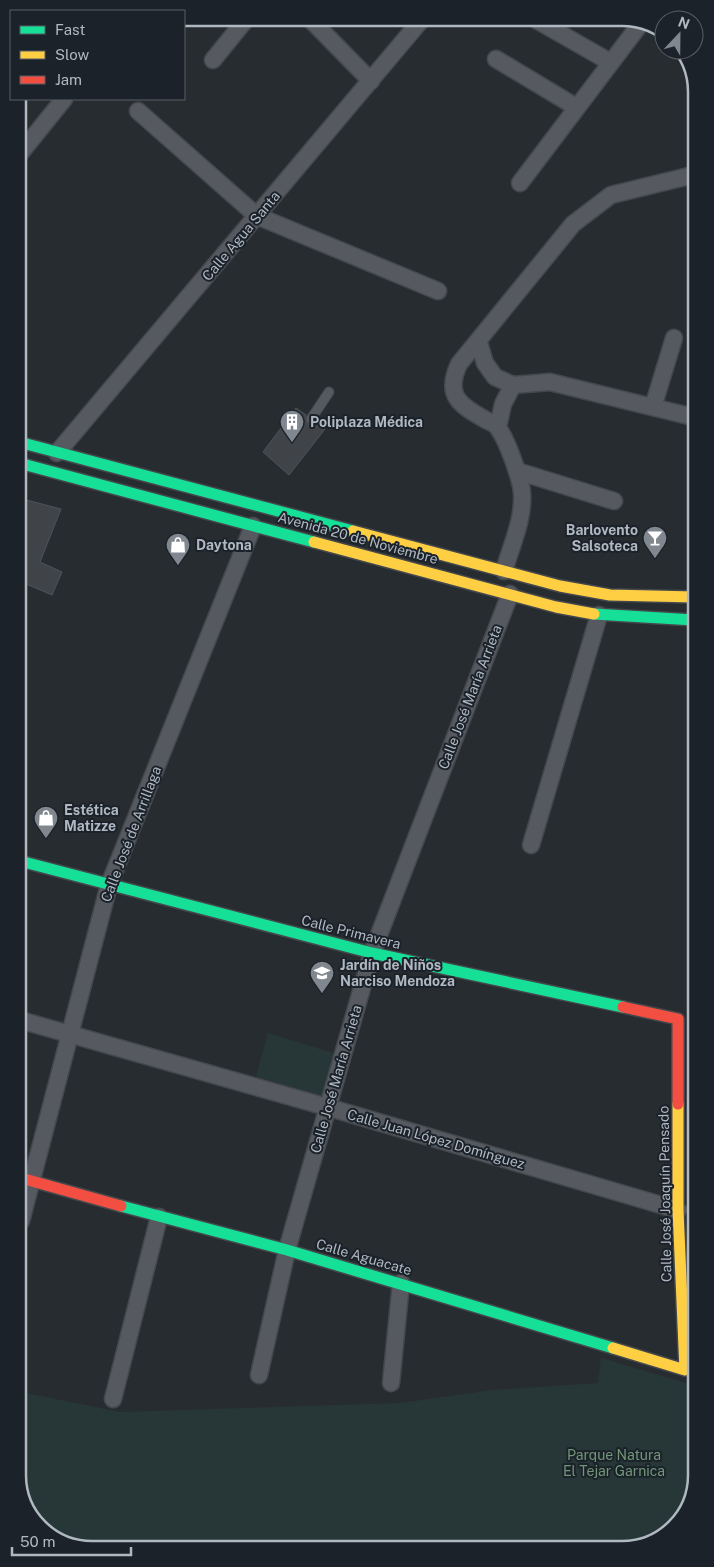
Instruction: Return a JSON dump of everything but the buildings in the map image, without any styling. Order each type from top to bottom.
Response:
[{"type":"street","points":[[213,60],[241,26]]},
{"type":"street","points":[[317,26],[371,81]]},
{"type":"street","name":"Calle Agua Santa","points":[[57,453],[416,26]]},
{"type":"street","points":[[547,26],[610,62]]},
{"type":"street","points":[[520,183],[637,28]]},
{"type":"street","points":[[496,59],[576,108]]},
{"type":"street","points":[[26,146],[63,100]]},
{"type":"street","points":[[138,111],[257,216],[438,291]]},
{"type":"street","points":[[504,571],[520,517],[522,493],[517,471],[498,427],[462,405],[454,393],[453,377],[459,364],[479,343],[573,224],[611,195],[688,176]]},
{"type":"street","points":[[653,407],[674,338]]},
{"type":"street","points":[[479,343],[485,363],[495,377],[513,385],[550,382],[688,416]]},
{"type":"street","points":[[498,427],[503,404],[513,385]]},
{"type":"street","name":"Avenida 20 de Noviembre","points":[[26,444],[504,571],[610,595],[688,597]]},
{"type":"street","name":"Avenida 20 de Noviembre","points":[[26,465],[556,606],[599,615],[688,620]]},
{"type":"street","points":[[517,471],[614,501]]},
{"type":"street","name":"Calle José de Arrillaga","points":[[26,1179],[70,1035],[109,885],[253,526]]},
{"type":"street","name":"Calle José María Arrieta","points":[[259,1376],[287,1250],[372,954],[510,594]]},
{"type":"street","points":[[531,845],[599,615]]},
{"type":"street","name":"Calle Primavera","points":[[26,863],[372,954],[678,1018]]},
{"type":"street","name":"Calle José Joaquín Pensado","points":[[678,1018],[678,1210],[685,1370]]},
{"type":"street","name":"Calle Juan López Domínguez","points":[[26,1022],[327,1107],[678,1210]]},
{"type":"street","name":"Calle Aguacate","points":[[26,1179],[401,1283],[685,1370]]},
{"type":"street","points":[[113,1400],[159,1217]]},
{"type":"street","points":[[391,1383],[401,1283]]},
{"type":"lane","points":[[311,418],[329,392]]},
{"type":"green space","points":[[268,1033],[346,1057],[333,1099],[256,1077]]},
{"type":"green space","name":"Parque Natura El Tejar Garnica","points":[[601,1358],[688,1384],[688,1475],[684,1496],[677,1511],[662,1527],[643,1537],[622,1541],[88,1541],[67,1536],[52,1527],[37,1511],[28,1488],[26,1475],[26,1393],[120,1412],[400,1403],[493,1390],[598,1383]]},
{"type":"traffic: fast","points":[[26,444],[353,531]]},
{"type":"traffic: fast","points":[[26,465],[314,542]]},
{"type":"traffic: fast","points":[[594,614],[688,620]]},
{"type":"traffic: fast","points":[[26,863],[372,953],[623,1007]]},
{"type":"traffic: fast","points":[[121,1206],[287,1250],[613,1348]]},
{"type":"traffic: slow","points":[[353,531],[560,586],[610,595],[688,597]]},
{"type":"traffic: slow","points":[[314,542],[556,607],[594,614]]},
{"type":"traffic: slow","points":[[613,1348],[685,1370],[678,1210],[678,1104]]},
{"type":"traffic: jam","points":[[623,1007],[678,1019],[678,1104]]},
{"type":"traffic: jam","points":[[26,1179],[121,1206]]},
{"type":"place","name":"Poliplaza Médica","points":[[292,443]]},
{"type":"place","name":"Barlovento Salsoteca","points":[[655,559]]},
{"type":"place","name":"Daytona","points":[[178,566]]},
{"type":"place","name":"Estética Matizze","points":[[46,839]]},
{"type":"place","name":"Jardín de Niños Narciso Mendoza","points":[[322,994]]}]
